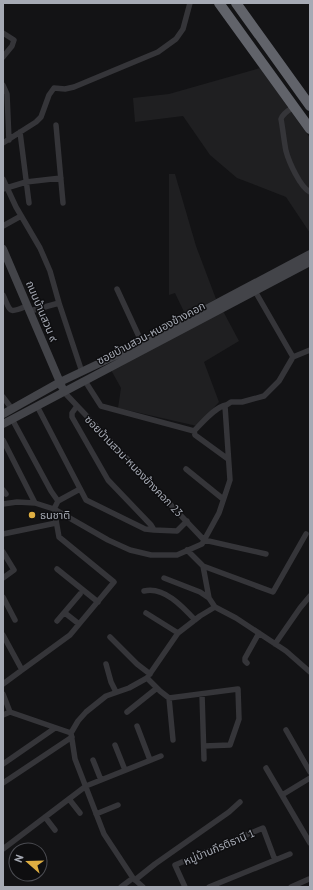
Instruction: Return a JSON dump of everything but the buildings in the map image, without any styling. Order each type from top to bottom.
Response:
[{"type":"highway","points":[[219,3],[310,129]]},
{"type":"highway","points":[[236,3],[310,106]]},
{"type":"main road","name":"ถนนบ้านสวน ๙","points":[[3,249],[64,392]]},
{"type":"main road","name":"ซอยบ้านสวน-หนองข้างคอก","points":[[3,414],[60,382],[142,342],[310,254]]},
{"type":"main road","name":"ซอยบ้านสวน-หนองข้างคอก","points":[[3,424],[310,262]]},
{"type":"street","points":[[3,143],[36,122],[40,117],[49,94],[54,88],[74,87],[158,52],[176,39],[183,28],[190,3]]},
{"type":"street","points":[[3,33],[14,40],[12,46],[3,57]]},
{"type":"street","points":[[3,85],[7,94],[9,140]]},
{"type":"street","points":[[294,107],[282,116],[281,119],[287,152],[299,181],[306,190],[310,192]]},
{"type":"street","points":[[56,125],[63,203]]},
{"type":"street","points":[[20,132],[29,203]]},
{"type":"street","points":[[5,188],[26,182],[61,178]]},
{"type":"street","points":[[3,179],[5,188],[40,248],[50,271],[82,372]]},
{"type":"street","points":[[3,226],[21,216]]},
{"type":"street","points":[[117,289],[142,342]]},
{"type":"street","points":[[255,291],[292,357]]},
{"type":"street","points":[[3,295],[8,307],[15,311],[59,303]]},
{"type":"street","points":[[3,504],[17,502],[35,503],[54,509],[108,540],[130,550],[151,555],[177,555],[202,544],[219,513],[230,480],[226,407],[231,402],[242,402],[264,396],[279,381],[292,357],[310,350]]},
{"type":"street","points":[[84,381],[101,406],[194,431],[195,435],[228,459]]},
{"type":"street","name":"ซอยบ้านสวน-หนองข้างคอก 23","points":[[64,392],[204,540]]},
{"type":"street","points":[[3,397],[12,410]]},
{"type":"street","points":[[37,406],[86,500],[145,528],[154,530],[177,532],[187,522]]},
{"type":"street","points":[[77,406],[72,413],[72,417],[108,480],[154,530]]},
{"type":"street","points":[[194,431],[217,408],[222,406],[226,407]]},
{"type":"street","points":[[12,419],[51,491],[58,501]]},
{"type":"street","points":[[3,440],[35,503]]},
{"type":"street","points":[[186,469],[223,499]]},
{"type":"street","points":[[3,684],[70,635],[114,582],[58,537],[54,509],[58,501],[80,489]]},
{"type":"street","points":[[3,534],[56,523]]},
{"type":"street","points":[[187,550],[203,566],[273,592],[306,534]]},
{"type":"street","points":[[204,540],[266,554]]},
{"type":"street","points":[[3,552],[14,570],[3,578]]},
{"type":"street","points":[[203,566],[209,598]]},
{"type":"street","points":[[57,569],[98,602]]},
{"type":"street","points":[[164,578],[200,592],[209,598],[215,607],[236,618],[286,651],[310,672]]},
{"type":"street","points":[[144,591],[150,590],[165,595],[184,608],[195,620]]},
{"type":"street","points":[[57,621],[80,594]]},
{"type":"street","points":[[275,644],[310,596]]},
{"type":"street","points":[[3,597],[15,620]]},
{"type":"street","points":[[143,887],[134,879],[104,834],[75,759],[72,735],[78,721],[86,712],[106,696],[129,688],[148,676],[178,633],[215,607]]},
{"type":"street","points":[[65,613],[78,624]]},
{"type":"street","points":[[146,613],[178,633]]},
{"type":"street","points":[[247,663],[245,658],[259,633]]},
{"type":"street","points":[[3,635],[22,670]]},
{"type":"street","points":[[110,637],[137,664],[157,688],[169,698],[173,740]]},
{"type":"street","points":[[106,664],[111,682],[116,692]]},
{"type":"street","points":[[126,712],[157,688]]},
{"type":"street","points":[[169,698],[238,689],[239,719],[230,745],[204,746]]},
{"type":"street","points":[[3,694],[10,712]]},
{"type":"street","points":[[202,694],[204,759]]},
{"type":"street","points":[[3,715],[10,712],[72,735]]},
{"type":"street","points":[[137,726],[150,760]]},
{"type":"street","points":[[3,764],[56,728]]},
{"type":"street","points":[[286,730],[310,772]]},
{"type":"street","points":[[3,783],[72,735]]},
{"type":"street","points":[[115,745],[125,770]]},
{"type":"street","points":[[3,849],[86,786],[161,756]]},
{"type":"street","points":[[94,760],[101,780]]},
{"type":"street","points":[[266,768],[310,843]]},
{"type":"street","points":[[282,795],[310,778]]},
{"type":"street","points":[[69,799],[80,813]]},
{"type":"street","points":[[122,887],[229,812],[240,802]]},
{"type":"street","points":[[96,814],[118,805]]},
{"type":"street","points":[[45,817],[55,830]]},
{"type":"street","name":"หมู่บ้านกีรติธานี 1","points":[[184,887],[175,865],[263,828],[275,860]]},
{"type":"street","points":[[209,887],[290,854]]},
{"type":"street","points":[[291,887],[309,880]]},
{"type":"shaded area","points":[[260,68],[310,138],[310,233],[286,197],[237,178],[210,155],[183,116],[135,122],[133,98],[169,94]]},
{"type":"shaded area","points":[[169,174],[175,174],[196,246],[216,299],[186,316],[175,293],[169,295]]},
{"type":"shaded area","points":[[223,311],[239,341],[204,362],[219,402],[197,426],[118,408],[121,388],[111,370]]},
{"type":"place","name":"ธนชาติ","points":[[32,515]]}]
